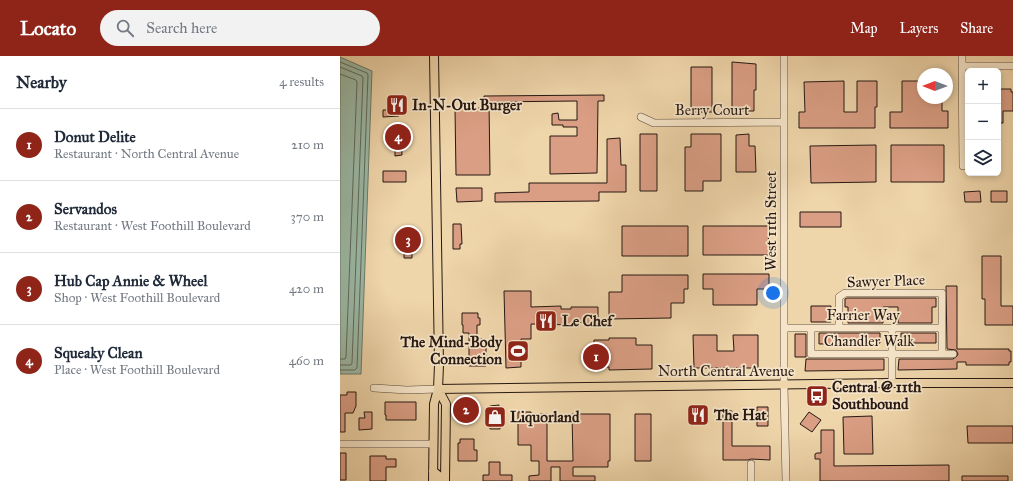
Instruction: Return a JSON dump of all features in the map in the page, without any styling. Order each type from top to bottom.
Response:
[{"type":"main road","points":[[433,481],[434,404],[438,389],[434,56]]},
{"type":"main road","name":"North Central Avenue","points":[[438,389],[1013,382]]},
{"type":"main road","points":[[438,389],[446,404],[445,481]]},
{"type":"main road","points":[[433,471],[438,474],[439,481]]},
{"type":"street","name":"West 11th Street","points":[[784,56],[784,385],[786,481]]},
{"type":"street","points":[[962,56],[963,166]]},
{"type":"street","points":[[963,66],[1013,66]]},
{"type":"street","name":"Berry Court","points":[[641,117],[654,123],[784,122]]},
{"type":"street","name":"Sawyer Place","points":[[839,328],[839,297],[845,293],[942,293],[942,328]]},
{"type":"street","name":"Farrier Way","points":[[785,328],[942,328]]},
{"type":"street","name":"Chandler Walk","points":[[811,328],[810,354],[952,354]]},
{"type":"street","points":[[892,328],[892,383]]},
{"type":"street","points":[[942,328],[942,354]]},
{"type":"street","points":[[374,388],[407,390],[438,389]]},
{"type":"street","points":[[340,444],[433,444]]},
{"type":"street","points":[[751,464],[751,481]]},
{"type":"water","points":[[340,57],[372,71],[361,374],[340,374]]},
{"type":"building","points":[[732,62],[756,64],[754,111],[732,111]]},
{"type":"building","points":[[691,67],[712,67],[712,112],[691,112]]},
{"type":"building","points":[[844,81],[844,112],[857,112],[857,81],[877,81],[875,128],[799,128],[799,112],[805,112],[804,82]]},
{"type":"building","points":[[902,81],[917,81],[917,104],[942,104],[942,111],[948,111],[948,128],[890,128],[890,112],[902,112]]},
{"type":"building","points":[[1001,89],[1011,89],[1011,92],[1013,92],[1013,111],[1003,111],[1003,123],[1001,123]]},
{"type":"building","points":[[604,95],[604,101],[598,101],[597,173],[550,174],[550,136],[577,136],[577,127],[552,125],[552,114],[558,113],[559,120],[577,120],[577,101],[489,102],[490,175],[456,175],[455,109],[484,108],[484,96]]},
{"type":"building","name":"In-N-Out Burger","points":[[394,98],[400,98],[401,112],[398,112],[399,116],[383,117],[383,110],[394,110]]},
{"type":"building","points":[[395,130],[401,130],[402,155],[395,156]]},
{"type":"building","points":[[640,134],[657,134],[657,191],[640,191]]},
{"type":"building","points":[[691,134],[721,134],[721,181],[703,181],[703,191],[685,191],[685,147],[691,147]]},
{"type":"building","points":[[749,134],[749,146],[755,146],[756,172],[736,172],[736,135]]},
{"type":"building","points":[[620,138],[621,165],[626,165],[626,192],[599,192],[599,201],[495,202],[495,193],[529,192],[529,183],[607,183],[607,139]]},
{"type":"building","points":[[876,145],[876,182],[811,183],[810,146]]},
{"type":"building","points":[[891,145],[944,145],[944,182],[891,182]]},
{"type":"building","points":[[383,171],[406,171],[406,182],[383,182]]},
{"type":"building","points":[[456,188],[482,188],[482,201],[457,202]]},
{"type":"building","points":[[980,191],[981,202],[965,202],[964,192]]},
{"type":"building","points":[[991,191],[1007,191],[1007,202],[991,202]]},
{"type":"building","points":[[800,212],[841,212],[841,227],[800,227]]},
{"type":"building","points":[[453,224],[461,224],[462,244],[460,244],[460,249],[453,249]]},
{"type":"building","points":[[622,226],[688,226],[688,256],[622,256]]},
{"type":"building","points":[[703,226],[768,226],[769,255],[703,255]]},
{"type":"building","points":[[404,232],[412,232],[412,258],[404,258]]},
{"type":"building","points":[[982,256],[1001,256],[1001,306],[1013,306],[1013,325],[985,325],[985,299],[982,299]]},
{"type":"building","points":[[703,274],[769,274],[769,289],[757,289],[757,305],[713,305],[713,289],[703,289]]},
{"type":"building","points":[[622,275],[688,275],[688,289],[684,289],[684,303],[671,303],[671,318],[609,319],[609,292],[622,292]]},
{"type":"building","points":[[946,286],[957,286],[957,349],[1009,349],[1009,351],[1011,351],[1011,362],[1009,362],[1009,365],[966,365],[966,362],[957,362],[957,369],[898,370],[899,359],[953,359],[957,356],[958,354],[956,350],[947,349]]},
{"type":"building","points":[[504,291],[531,291],[531,307],[561,306],[561,309],[571,309],[571,307],[598,307],[598,324],[587,324],[587,322],[574,323],[574,325],[531,324],[531,339],[521,339],[521,367],[506,368]]},
{"type":"building","points":[[936,298],[936,307],[932,307],[932,323],[898,323],[898,307],[883,307],[883,323],[848,323],[848,307],[845,307],[845,299]]},
{"type":"building","points":[[811,306],[831,306],[831,322],[811,322]]},
{"type":"building","points":[[462,313],[478,313],[480,325],[477,325],[477,339],[486,339],[486,366],[469,366],[469,333],[463,333]]},
{"type":"building","points":[[819,333],[880,333],[880,343],[819,344]]},
{"type":"building","points":[[901,333],[936,333],[936,343],[901,343]]},
{"type":"building","points":[[795,334],[806,334],[806,357],[795,357]]},
{"type":"building","points":[[693,335],[717,335],[717,351],[734,351],[733,335],[758,335],[758,368],[694,368]]},
{"type":"building","points":[[609,338],[636,338],[636,345],[652,345],[652,369],[609,370],[609,367],[594,367],[594,340],[609,340]]},
{"type":"building","points":[[806,359],[884,359],[884,370],[805,371]]},
{"type":"building","points":[[347,392],[356,392],[356,406],[353,413],[345,413],[345,432],[340,432],[340,395],[347,395]]},
{"type":"building","points":[[385,402],[416,402],[416,420],[386,420]]},
{"type":"building","points":[[459,405],[472,406],[472,413],[459,414]]},
{"type":"building","name":"Liquorland","points":[[499,405],[500,429],[490,429],[490,406]]},
{"type":"building","name":"The Hat","points":[[693,406],[706,407],[706,422],[690,423],[690,408]]},
{"type":"building","points":[[757,407],[768,407],[768,426],[757,426]]},
{"type":"building","points":[[723,411],[732,411],[732,446],[770,446],[770,460],[723,460]]},
{"type":"building","points":[[364,412],[372,412],[372,429],[359,430],[359,418],[365,418]]},
{"type":"building","points":[[518,412],[547,414],[547,461],[573,461],[572,414],[610,414],[610,461],[608,461],[608,467],[573,467],[573,476],[595,476],[595,481],[560,481],[560,467],[551,467],[551,481],[529,481],[529,476],[539,475],[539,461],[531,461],[531,445],[518,445]]},
{"type":"building","points":[[809,412],[821,420],[812,432],[800,424]]},
{"type":"building","points":[[635,414],[651,414],[651,461],[635,461]]},
{"type":"building","points":[[872,416],[873,454],[844,454],[843,417]]},
{"type":"building","points":[[967,426],[1013,426],[1013,443],[968,443]]},
{"type":"building","points":[[821,430],[834,430],[834,466],[949,465],[949,481],[820,481],[820,459],[815,459],[815,454],[821,453]]},
{"type":"building","points":[[460,439],[474,439],[474,450],[477,450],[477,461],[458,461],[458,443],[460,443]]},
{"type":"building","points":[[340,453],[346,453],[346,480],[340,480]]},
{"type":"building","points":[[370,456],[386,456],[386,459],[396,459],[396,467],[386,467],[386,481],[370,481]]},
{"type":"building","points":[[489,462],[500,462],[500,475],[512,475],[512,481],[483,481],[483,475],[489,475]]},
{"type":"building","points":[[962,476],[1008,476],[1008,481],[962,481]]},
{"type":"place","name":"In-N-Out Burger","points":[[397,105]]},
{"type":"place","name":"Squeaky Clean","points":[[398,137]]},
{"type":"place","name":"Hub Cap Annie & Wheel","points":[[408,240]]},
{"type":"place","name":"Le Chef","points":[[546,321]]},
{"type":"place","name":"The Mind-Body Connection","points":[[518,351]]},
{"type":"place","name":"Donut Delite","points":[[596,357]]},
{"type":"place","name":"Central @ 11th Southbound","points":[[817,396]]},
{"type":"place","name":"Servandos","points":[[466,410]]},
{"type":"place","name":"The Hat","points":[[698,415]]},
{"type":"place","name":"Liquorland","points":[[495,417]]}]
